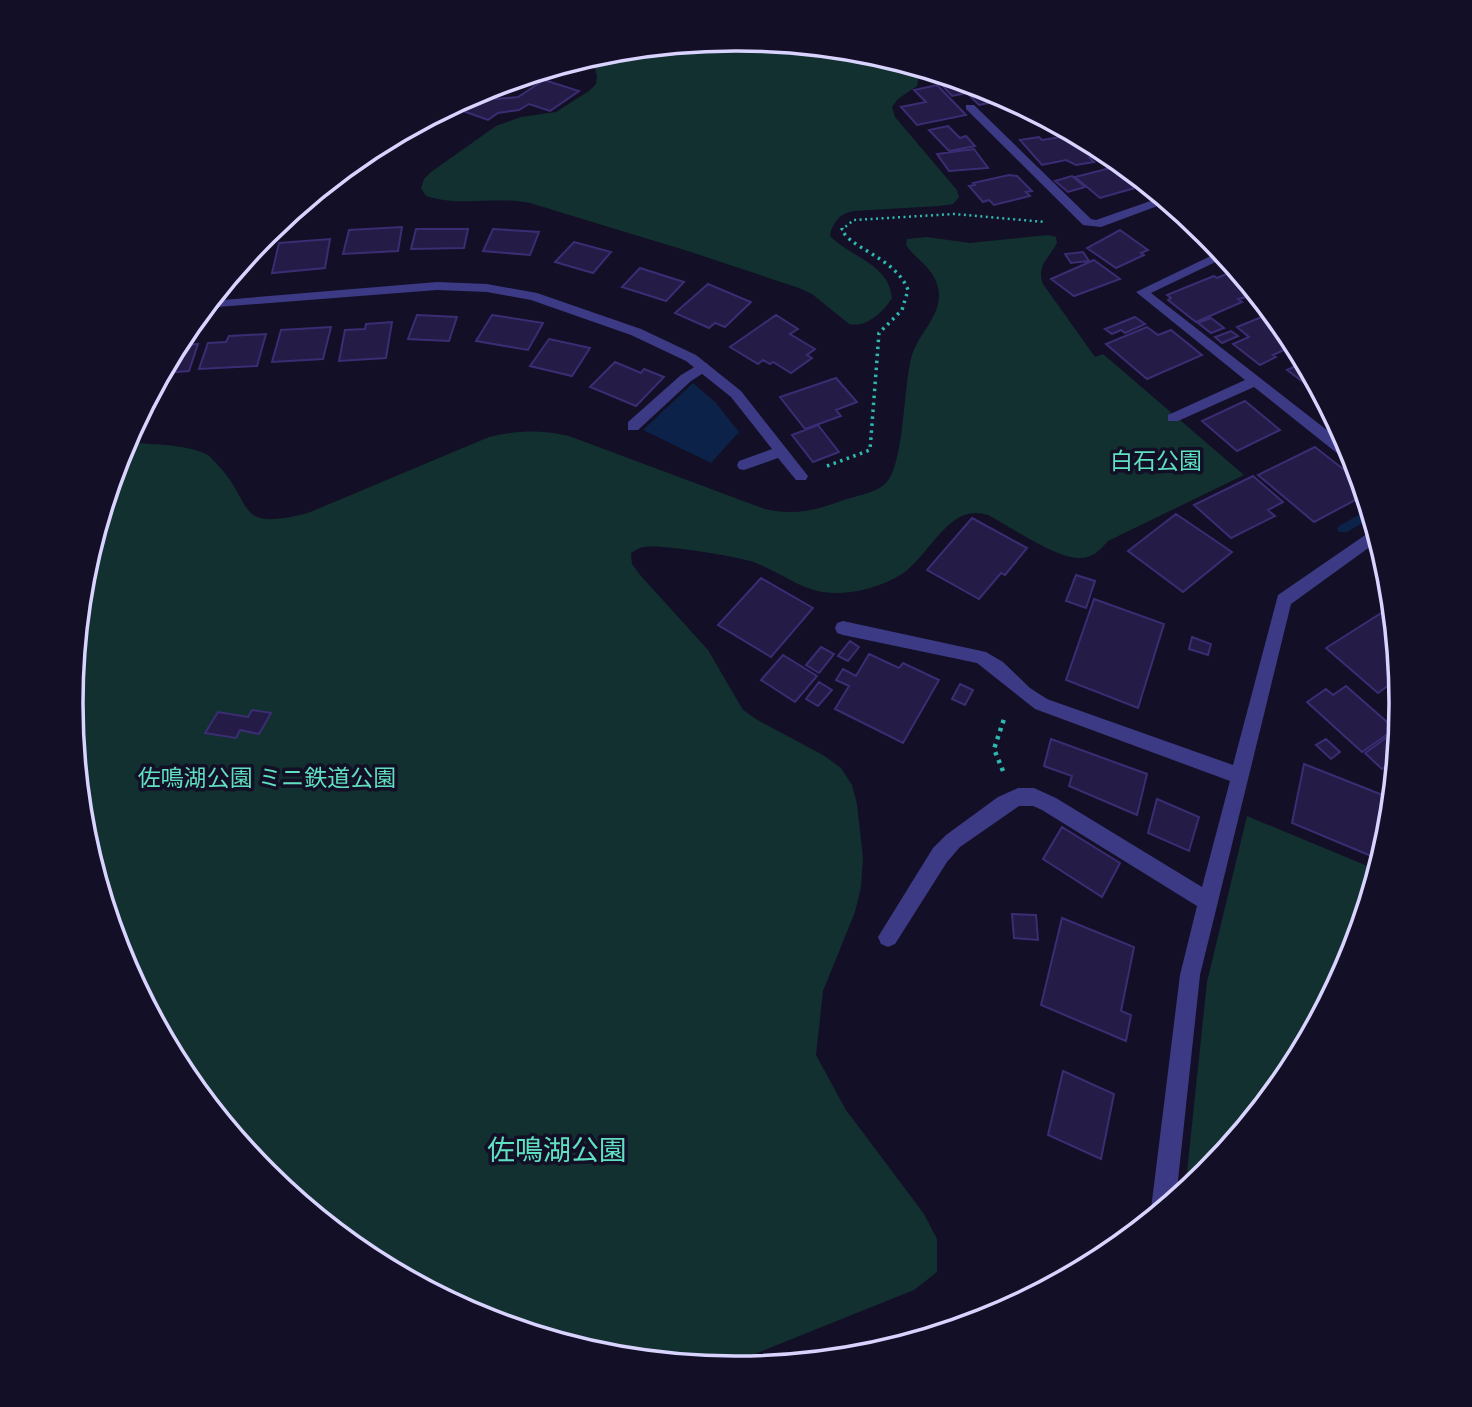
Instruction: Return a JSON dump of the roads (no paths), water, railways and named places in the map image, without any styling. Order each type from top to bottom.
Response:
[{"type":"street","points":[[970,107],[1087,222],[1097,224],[1154,203]]},
{"type":"street","points":[[1213,258],[1142,292],[1334,443]]},
{"type":"street","points":[[220,304],[412,287],[487,288],[533,296],[665,343],[704,367],[736,394],[801,476]]},
{"type":"street","points":[[633,426],[686,378],[704,367]]},
{"type":"street","points":[[1173,418],[1255,381]]},
{"type":"street","points":[[744,465],[781,451]]},
{"type":"street","points":[[1165,1195],[1191,975],[1284,600],[1368,540]]},
{"type":"street","points":[[843,628],[980,657],[995,663],[1026,697],[1041,704],[1240,776]]},
{"type":"street","points":[[888,937],[940,855],[953,841],[1015,799],[1034,797],[1049,804],[1209,902]]},
{"type":"water","points":[[693,383],[716,403],[739,432],[711,463],[643,430]]},
{"type":"waterway","points":[[1343,529],[1362,518]]},
{"type":"park label","name":"白石公園","points":[[1156,463]]},
{"type":"park label","name":"佐鳴湖公園 ミニ鉄道公園","points":[[267,780]]},
{"type":"park label","name":"佐鳴湖公園","points":[[557,1153]]}]
